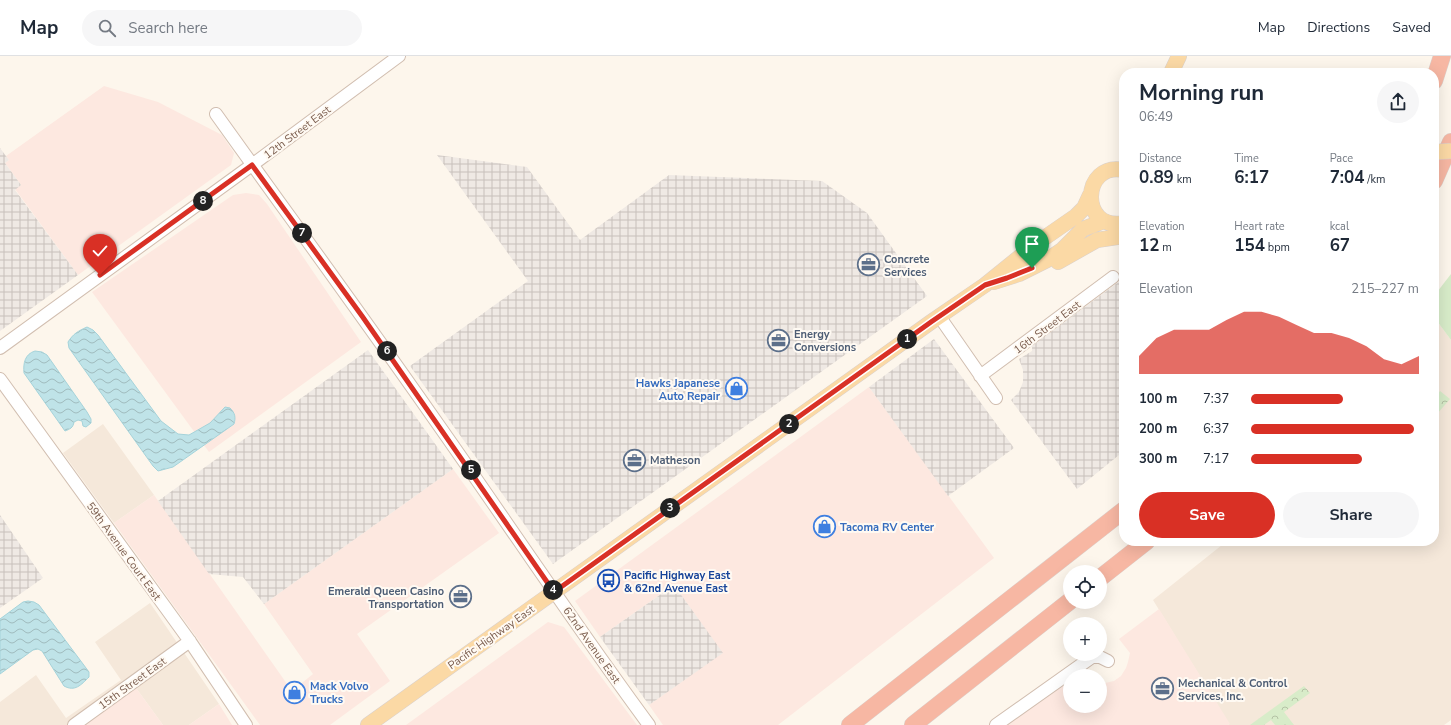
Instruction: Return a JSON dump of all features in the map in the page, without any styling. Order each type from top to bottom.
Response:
[{"type":"highway","points":[[1438,68],[1442,56]]},
{"type":"highway","points":[[1439,170],[1451,142]]},
{"type":"highway","points":[[850,725],[1119,514]]},
{"type":"highway","points":[[1107,572],[1141,546]]},
{"type":"highway","points":[[913,725],[1063,607]]},
{"type":"main road","points":[[1174,68],[1179,57]]},
{"type":"main road","points":[[1179,57],[1180,68]]},
{"type":"main road","points":[[1439,152],[1451,151]]},
{"type":"main road","name":"Pacific Highway East","points":[[368,725],[939,316],[985,285],[1037,243],[1076,216],[1084,208],[1094,183],[1098,178],[1108,171],[1119,168]]},
{"type":"main road","points":[[1090,195],[1092,207],[1099,217],[1116,224],[1119,224]]},
{"type":"main road","name":"Pacific Highway East","points":[[985,285],[1032,268],[1058,254],[1083,229],[1104,220]]},
{"type":"main road","points":[[1032,268],[1061,260],[1097,240],[1119,237]]},
{"type":"street","name":"12th Street East","points":[[0,348],[400,56]]},
{"type":"street","name":"62nd Avenue East","points":[[216,114],[362,316],[604,664],[649,725]]},
{"type":"street","name":"16th Street East","points":[[980,376],[1113,277]]},
{"type":"street","points":[[939,316],[996,398]]},
{"type":"street","name":"59th Avenue Court East","points":[[0,379],[190,641],[246,725]]},
{"type":"street","name":"15th Street East","points":[[74,725],[190,641]]},
{"type":"street","points":[[996,725],[1092,657],[1100,657],[1108,662]]},
{"type":"shaded area","points":[[104,86],[158,102],[222,135],[234,153],[231,165],[78,275],[15,189],[21,185],[5,163],[9,160],[6,156]]},
{"type":"shaded area","points":[[0,148],[9,160],[5,163],[21,185],[15,190],[78,275],[0,331]]},
{"type":"shaded area","points":[[437,155],[527,167],[580,240],[669,175],[822,181],[867,213],[927,296],[553,564],[410,366],[528,281]]},
{"type":"shaded area","points":[[246,193],[259,195],[267,204],[361,342],[209,452],[92,292],[233,195]]},
{"type":"shaded area","points":[[1119,282],[1119,455],[1077,489],[1011,400],[1019,392],[1023,382],[1023,370],[1019,359],[1032,351],[1032,346]]},
{"type":"shaded area","points":[[1439,324],[1451,340],[1451,720],[1444,725],[1228,725],[1229,724],[1153,600],[1221,546],[1439,546]]},
{"type":"shaded area","points":[[934,339],[1014,448],[948,496],[869,387]]},
{"type":"shaded area","points":[[368,350],[453,469],[264,604],[243,577],[209,574],[158,501]]},
{"type":"shaded area","name":"Tacoma RV Center","points":[[869,387],[994,558],[778,725],[663,725],[649,705],[722,653],[674,585],[600,637],[575,601]]},
{"type":"shaded area","points":[[103,424],[154,495],[114,523],[63,453]]},
{"type":"shaded area","points":[[453,469],[499,533],[357,634],[390,681],[330,725],[260,725],[114,523],[154,495],[292,691],[313,674],[264,604]]},
{"type":"shaded area","points":[[0,515],[43,578],[0,608]]},
{"type":"shaded area","points":[[674,585],[723,653],[649,705],[600,637]]},
{"type":"shaded area","points":[[150,603],[219,704],[189,725],[163,725],[136,688],[84,725],[0,725],[0,702],[36,675],[66,718],[121,680],[95,642]]},
{"type":"shaded area","points":[[1159,609],[1230,724],[1007,725],[1063,684],[1063,713],[1107,713],[1107,683],[1114,681],[1121,676],[1126,668],[1130,653],[1119,639]]},
{"type":"shaded area","points":[[548,622],[564,627],[637,725],[406,725]]},
{"type":"shaded area","points":[[136,688],[163,725],[84,725]]},
{"type":"shaded area","points":[[219,704],[232,725],[189,725]]},
{"type":"green space","points":[[1451,274],[1451,340],[1439,324],[1439,290]]},
{"type":"green space","points":[[1440,391],[1450,399],[1439,412]]},
{"type":"green space","points":[[1304,686],[1310,693],[1284,712],[1294,725],[1275,725],[1271,720],[1264,725],[1250,725]]},
{"type":"water","points":[[87,327],[98,335],[161,421],[178,434],[189,435],[210,423],[225,407],[230,408],[234,413],[234,424],[173,467],[158,471],[69,348],[68,342],[72,337],[78,331]]},
{"type":"water","points":[[35,351],[42,352],[47,355],[87,412],[91,419],[91,423],[86,427],[83,426],[82,421],[78,420],[74,422],[71,428],[65,431],[24,373],[25,359],[29,354]]},
{"type":"water","points":[[28,601],[39,605],[89,672],[89,677],[78,687],[68,688],[64,686],[42,651],[38,649],[33,650],[0,674],[0,619],[23,602]]},
{"type":"place","name":"Concrete Services","points":[[869,265]]},
{"type":"place","name":"Energy Conversions","points":[[778,340]]},
{"type":"place","name":"Hawks Japanese Auto Repair","points":[[736,389]]},
{"type":"place","name":"Matheson","points":[[635,460]]},
{"type":"place","name":"Tacoma RV Center","points":[[824,527]]},
{"type":"place","name":"Pacific Highway East & 62nd Avenue East","points":[[608,581]]},
{"type":"place","name":"Emerald Queen Casino Transportation","points":[[460,597]]},
{"type":"place","name":"Mechanical & Control Services, Inc.","points":[[1163,689]]},
{"type":"place","name":"Mack Volvo Trucks","points":[[295,692]]},
{"type":"route","points":[[100,275],[252,165],[362,316],[554,592],[985,285],[1019,274],[1032,268]]}]
